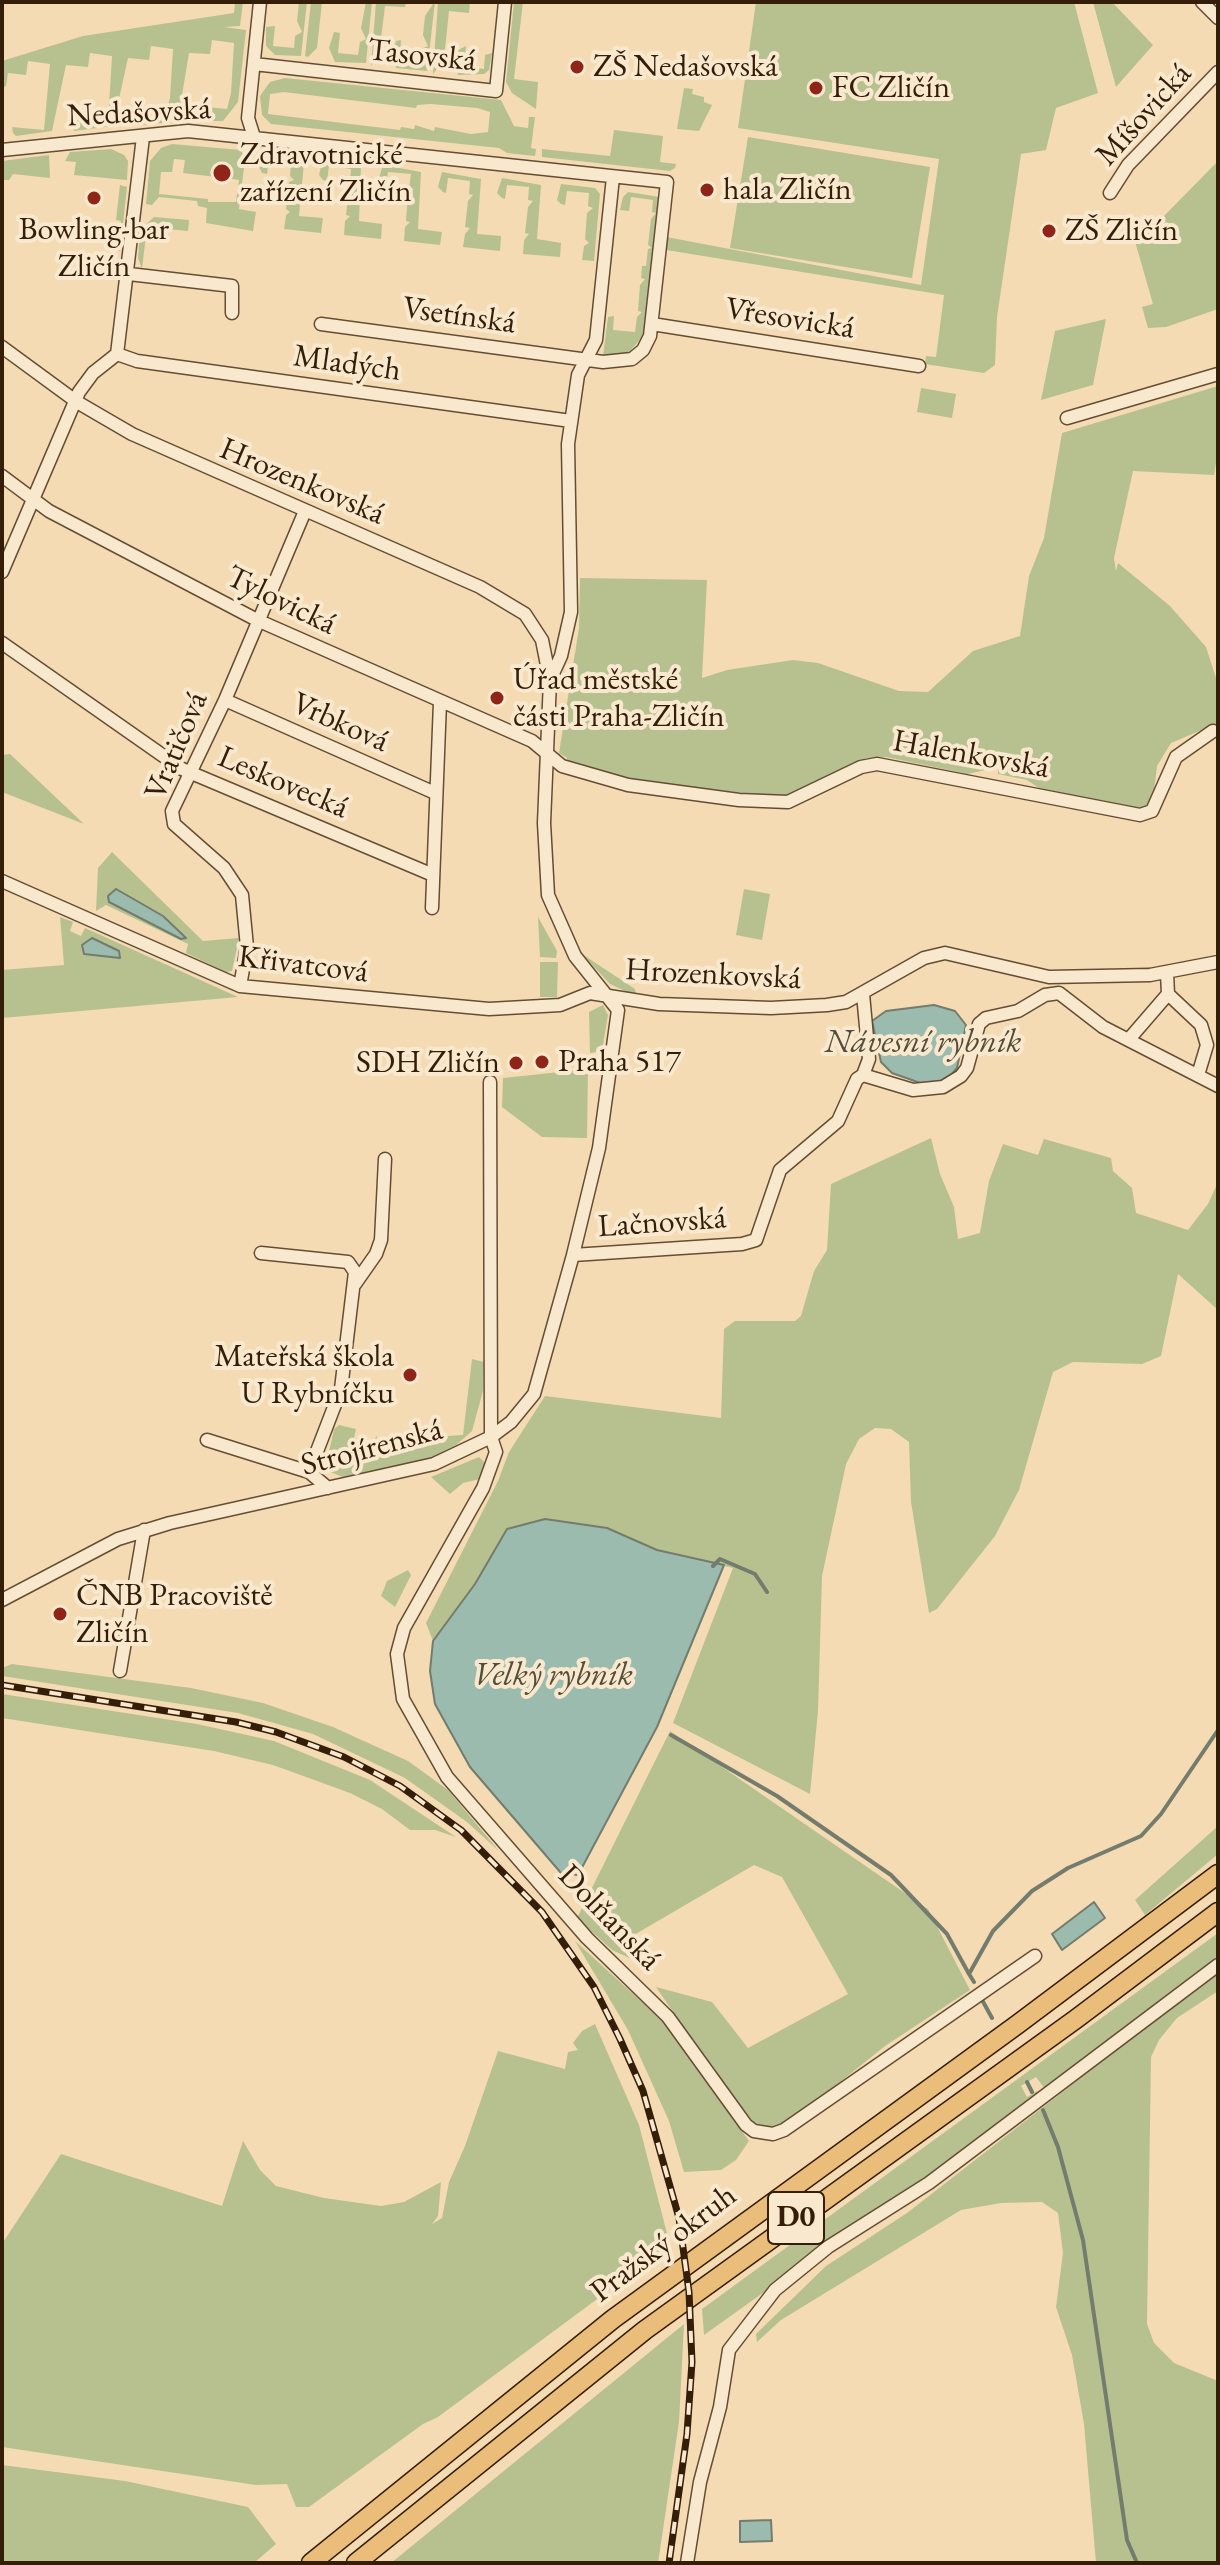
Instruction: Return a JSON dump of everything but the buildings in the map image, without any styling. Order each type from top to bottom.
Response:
[{"type":"highway","name":"Pražský okruh","points":[[311,2563],[613,2319],[1218,1874]]},
{"type":"highway","name":"Pražský okruh","points":[[356,2563],[645,2330],[1076,2019],[1218,1912]]},
{"type":"street","points":[[254,137],[248,118],[260,2]]},
{"type":"street","name":"Tasovská","points":[[254,64],[496,91],[505,2]]},
{"type":"street","points":[[1202,2],[1218,18]]},
{"type":"street","name":"Míšovická","points":[[1110,193],[1128,165],[1218,72]]},
{"type":"street","name":"Nedašovská","points":[[2,150],[188,131],[667,182],[649,341],[636,357],[621,362],[589,360]]},
{"type":"street","points":[[2,572],[83,384],[117,354],[143,137]]},
{"type":"street","points":[[550,680],[561,656],[571,612],[567,460],[578,375],[589,360],[596,340],[613,177]]},
{"type":"street","points":[[129,274],[232,286],[232,313]]},
{"type":"street","name":"Vsetínská","points":[[321,324],[589,360]]},
{"type":"street","name":"Vřesovická","points":[[652,324],[919,366]]},
{"type":"street","name":"Hrozenkovská","points":[[2,347],[77,402],[151,444],[509,602],[532,622],[542,640],[550,680],[546,754],[548,895],[575,956],[608,995],[646,1003],[771,1008],[827,1005],[863,994],[924,958],[945,953],[967,955],[1037,976],[1167,973],[1218,962]]},
{"type":"street","name":"Mladých","points":[[117,354],[137,361],[571,421]]},
{"type":"street","points":[[1067,418],[1218,374]]},
{"type":"street","name":"Tylovická","points":[[2,476],[33,499],[257,620],[532,741],[546,754]]},
{"type":"street","name":"Vratičová","points":[[240,986],[247,947],[242,895],[224,868],[173,822],[172,811],[225,700],[305,511]]},
{"type":"street","name":"Leskovecká","points":[[2,643],[191,772],[433,875]]},
{"type":"street","name":"Vrbková","points":[[225,700],[435,793]]},
{"type":"street","points":[[432,908],[440,702]]},
{"type":"street","name":"Halenkovská","points":[[546,754],[562,766],[597,778],[739,800],[794,801],[861,767],[877,764],[1140,815],[1152,811],[1176,757],[1213,731]]},
{"type":"street","name":"Křivatcová","points":[[4,883],[219,980],[240,986],[489,1009],[560,1005],[590,993],[608,995]]},
{"type":"street","points":[[1130,1038],[1168,994],[1167,973]]},
{"type":"street","points":[[1059,993],[1061,976]]},
{"type":"street","points":[[863,1075],[913,1090],[943,1087],[961,1076],[967,1068],[979,1024],[986,1018],[1018,1011],[1045,995],[1059,993],[1103,1027],[1130,1038],[1218,1086]]},
{"type":"street","name":"Lačnovská","points":[[573,1255],[753,1242],[762,1230],[780,1170],[838,1121],[857,1079],[863,1075],[869,1059],[863,994]]},
{"type":"street","points":[[1168,994],[1201,1025],[1207,1045],[1198,1075]]},
{"type":"street","name":"Strojírenská","points":[[2,1600],[92,1550],[144,1530],[434,1464],[491,1437],[511,1422],[534,1394],[599,1148],[618,1024],[618,1010],[608,995]]},
{"type":"street","name":"Dolňanská","points":[[490,1082],[491,1437],[496,1452],[492,1471],[400,1640],[397,1670],[403,1699],[447,1777],[587,1938],[668,2017],[746,2125],[762,2133],[784,2130],[1035,1956]]},
{"type":"street","points":[[355,1284],[371,1262],[381,1240],[385,1159]]},
{"type":"street","points":[[261,1253],[348,1262],[355,1272],[341,1389],[309,1472]]},
{"type":"street","points":[[207,1440],[309,1472],[328,1488]]},
{"type":"street","points":[[120,1671],[144,1530]]},
{"type":"street","points":[[687,2563],[700,2482],[720,2407],[729,2350],[775,2290],[828,2247],[929,2183],[1218,1965]]},
{"type":"green space","points":[[235,2],[243,2],[240,26],[224,27],[246,30],[238,102],[223,121],[198,121],[195,114],[195,106],[227,109],[231,93],[234,43],[212,40],[210,54],[189,53],[179,113],[170,122],[134,126],[134,112],[165,115],[170,98],[173,49],[151,46],[149,60],[128,58],[113,126],[74,131],[73,119],[105,122],[109,106],[112,56],[90,53],[88,67],[66,65],[52,131],[16,136],[13,133],[12,127],[44,130],[50,64],[28,61],[26,75],[8,73],[6,86],[2,88],[2,61],[83,36],[234,13]]},
{"type":"green space","points":[[299,2],[307,2],[301,56],[275,55],[266,46],[266,27],[275,26],[273,46],[294,48],[295,36],[302,32],[297,21]]},
{"type":"green space","points":[[311,2],[322,2],[317,48],[308,57],[305,56]]},
{"type":"green space","points":[[366,2],[372,2],[366,63],[335,62],[329,48],[334,32],[340,33],[338,53],[358,55],[360,42],[366,39],[361,28]]},
{"type":"green space","points":[[376,2],[406,2],[405,7],[385,6],[379,55],[371,66]]},
{"type":"green space","points":[[426,2],[435,2],[427,71],[396,68],[391,58],[396,41],[401,40],[400,60],[419,62],[421,49],[428,46],[423,35],[425,16],[433,4]]},
{"type":"green space","points":[[438,2],[470,2],[469,13],[449,11],[444,59],[433,74]]},
{"type":"green space","points":[[514,2],[523,2],[514,79],[538,82],[536,109],[512,93],[506,82]]},
{"type":"green space","points":[[756,2],[1074,2],[1098,93],[1056,108],[1046,150],[1021,154],[997,317],[995,365],[984,373],[925,364],[926,356],[936,357],[944,295],[660,249],[661,236],[921,285],[939,159],[738,128]]},
{"type":"green space","points":[[1093,2],[1112,2],[1153,45],[1116,87]]},
{"type":"green space","points":[[466,46],[464,66],[484,69],[485,55],[492,53],[489,70],[484,74],[458,75],[456,51]]},
{"type":"green space","points":[[285,78],[501,100],[514,126],[528,128],[529,117],[535,117],[531,148],[536,149],[535,156],[507,153],[499,148],[271,124],[262,115],[260,96],[270,82]],"holes":[[[284,92],[416,108],[417,105],[431,104],[490,112],[488,132],[471,134],[435,127],[434,131],[415,125],[414,129],[401,127],[400,130],[268,114],[270,94]]]},
{"type":"green space","points":[[684,88],[693,89],[692,94],[704,97],[704,102],[712,105],[699,131],[677,129]]},
{"type":"green space","points":[[614,130],[663,136],[660,162],[676,164],[675,168],[670,171],[542,157],[542,149],[610,156]]},
{"type":"green space","points":[[748,137],[930,167],[912,278],[730,248]]},
{"type":"green space","points":[[172,144],[241,150],[245,159],[239,209],[256,212],[253,231],[206,223],[207,208],[198,206],[197,201],[159,197],[152,205],[146,204],[150,161],[161,148]],"holes":[[[174,159],[185,160],[183,173],[216,177],[218,164],[228,165],[227,178],[239,180],[236,202],[208,202],[208,199],[159,194],[161,172],[172,172]]]},
{"type":"green space","points":[[111,149],[124,155],[128,161],[127,180],[74,175],[76,162],[65,161],[70,152]]},
{"type":"green space","points":[[263,152],[295,156],[304,163],[299,216],[323,218],[321,233],[284,229],[286,215],[290,212],[286,209],[289,182],[294,180],[290,176],[291,163],[269,160],[267,174],[262,173],[259,167]]},
{"type":"green space","points":[[49,155],[50,178],[13,174],[9,180],[2,180],[2,161]]},
{"type":"green space","points":[[323,159],[361,166],[359,221],[382,224],[381,239],[344,235],[345,221],[350,216],[346,215],[349,189],[354,183],[350,182],[351,169],[329,166],[327,181],[323,180],[319,175]]},
{"type":"green space","points":[[1218,161],[1218,309],[1166,327],[1148,328],[1142,307],[1153,304],[1132,231],[1164,216]]},
{"type":"green space","points":[[383,165],[421,172],[418,229],[442,232],[440,245],[404,241],[405,227],[410,222],[406,221],[408,194],[414,189],[409,188],[411,174],[388,172],[386,187],[378,181]]},
{"type":"green space","points":[[442,172],[481,179],[477,234],[501,236],[500,251],[463,247],[465,234],[470,228],[465,227],[468,201],[473,195],[469,194],[470,181],[448,178],[446,193],[438,187]]},
{"type":"green space","points":[[502,178],[541,185],[537,239],[561,243],[560,257],[523,254],[524,240],[529,234],[525,233],[528,207],[533,201],[528,200],[529,187],[507,185],[505,199],[502,198],[497,193]]},
{"type":"green space","points":[[561,184],[595,188],[600,194],[594,261],[582,260],[584,246],[589,243],[585,239],[587,213],[593,208],[588,206],[589,193],[567,191],[565,205],[561,204],[557,200]]},
{"type":"green space","points":[[120,185],[127,187],[120,251],[117,251],[121,221],[116,220]]},
{"type":"green space","points":[[628,192],[660,197],[645,334],[630,351],[603,356],[608,317],[614,316],[613,330],[635,332],[637,317],[642,312],[638,311],[640,285],[645,279],[641,278],[642,266],[646,266],[648,249],[652,248],[648,245],[651,219],[656,213],[652,212],[653,200],[631,197],[629,211],[620,210],[623,197]]},
{"type":"green space","points":[[154,217],[189,220],[188,231],[147,227],[142,269],[138,258],[140,230]]},
{"type":"green space","points":[[1106,319],[1093,385],[1041,400],[1055,331]]},
{"type":"green space","points":[[1218,386],[1218,451],[1214,475],[1133,471],[1114,558],[1116,571],[1118,563],[1170,606],[1206,647],[1218,684],[1218,723],[1171,743],[1157,766],[1153,799],[1141,810],[1039,788],[1027,780],[998,774],[998,767],[968,774],[886,757],[866,758],[793,795],[769,796],[607,777],[567,762],[567,758],[559,753],[579,628],[580,578],[707,580],[702,678],[727,670],[793,660],[818,663],[899,691],[928,692],[973,651],[1020,636],[1029,576],[1044,538],[1062,433]]},
{"type":"green space","points":[[921,388],[956,394],[952,418],[917,412]]},
{"type":"green space","points":[[10,754],[84,824],[2,792],[2,755]]},
{"type":"green space","points":[[112,852],[203,941],[239,938],[232,971],[226,972],[186,953],[188,944],[106,905],[96,911],[98,868]]},
{"type":"green space","points":[[744,889],[770,894],[762,940],[736,935]]},
{"type":"green space","points":[[60,917],[73,922],[70,931],[81,936],[85,928],[238,997],[2,1018],[2,970],[64,965]]},
{"type":"green space","points":[[538,917],[557,951],[556,958],[540,957]]},
{"type":"green space","points":[[582,954],[635,989],[636,996],[610,984]]},
{"type":"green space","points":[[540,962],[558,962],[557,997],[540,997]]},
{"type":"green space","points":[[603,1005],[608,1015],[602,1051],[590,1053],[589,1012]]},
{"type":"green space","points":[[588,1069],[587,1138],[542,1137],[502,1107],[503,1078]]},
{"type":"green space","points":[[931,1138],[940,1174],[954,1207],[958,1239],[980,1233],[989,1181],[1003,1144],[1038,1155],[1044,1139],[1111,1158],[1113,1171],[1132,1188],[1136,1213],[1188,1230],[1208,1204],[1218,1182],[1218,1310],[1178,1274],[1161,1356],[1142,1364],[1073,1362],[1053,1372],[1019,1490],[995,1536],[937,1609],[929,1613],[911,1502],[909,1442],[891,1429],[875,1428],[859,1439],[846,1464],[822,1576],[818,1711],[810,1794],[673,1723],[733,1568],[657,1550],[607,1528],[545,1519],[531,1522],[507,1529],[475,1584],[433,1641],[426,1623],[498,1481],[509,1452],[545,1396],[721,1418],[724,1329],[735,1321],[795,1321],[801,1316],[814,1271],[827,1250],[831,1184]]},
{"type":"green space","points":[[472,1359],[484,1362],[483,1391],[472,1431],[456,1445],[426,1460],[343,1477],[325,1470],[334,1429],[339,1425],[356,1429],[354,1438],[373,1443],[377,1435],[376,1444],[405,1446],[408,1438],[408,1446],[427,1446],[433,1437],[463,1435]]},
{"type":"green space","points":[[479,1457],[487,1465],[480,1479],[463,1483],[450,1494],[431,1477]]},
{"type":"green space","points":[[408,1570],[411,1575],[395,1607],[381,1596],[387,1581]]},
{"type":"green space","points":[[12,1664],[191,1688],[263,1703],[333,1727],[408,1761],[448,1790],[499,1851],[467,1822],[405,1778],[313,1734],[238,1713],[2,1676],[2,1668]]},
{"type":"green space","points":[[2,1694],[197,1724],[274,1741],[370,1780],[456,1837],[435,1830],[410,1830],[382,1809],[350,1793],[273,1765],[214,1751],[2,1718]]},
{"type":"green space","points":[[670,1731],[928,1909],[970,1990],[885,2046],[799,2115],[774,2128],[754,2123],[732,2099],[656,1987],[712,2002],[748,2048],[848,1994],[782,1877],[754,1865],[627,1939],[620,1946],[628,1950],[634,1960],[612,1950],[577,1918]]},
{"type":"green space","points":[[1218,1826],[1218,1854],[1145,1915],[1135,1900]]},
{"type":"green space","points":[[1218,1933],[1218,1961],[1045,2089],[1036,2077],[1021,2086],[1027,2097],[1037,2091],[1040,2095],[704,2335],[702,2309]]},
{"type":"green space","points":[[575,1941],[663,2021],[749,2141],[736,2160],[721,2170],[684,2172],[669,2121],[628,2030]]},
{"type":"green space","points":[[1218,1971],[1218,1991],[1177,2018],[1159,2040],[1151,2057],[1147,2324],[1154,2343],[1174,2363],[1218,2381],[1218,2563],[1096,2563],[1084,2424],[1072,2355],[1056,2307],[1063,2253],[1058,2213],[1042,2202],[1001,2203],[961,2210],[781,2320],[757,2342],[756,2334],[826,2266],[907,2213]]},
{"type":"green space","points":[[595,2024],[639,2125],[670,2245],[438,2417],[423,2424],[309,2507],[296,2507],[287,2484],[256,2485],[2,2447],[2,2244],[61,2154],[222,2206],[243,2141],[260,2170],[276,2186],[324,2198],[381,2206],[404,2202],[441,2182],[438,2216],[432,2224],[442,2218],[449,2182],[498,2051],[565,2069],[568,2052],[578,2050],[573,2043],[582,2031]]},
{"type":"green space","points":[[684,2324],[679,2422],[658,2563],[391,2563]]},
{"type":"green space","points":[[2,2465],[125,2481],[248,2507],[276,2544],[254,2563],[2,2563]]},
{"type":"water","points":[[116,889],[163,916],[186,938],[181,939],[109,902],[108,896]]},
{"type":"water","points":[[92,938],[119,951],[120,958],[84,954],[82,945]]},
{"type":"water","name":"Návesní rybník","points":[[934,1005],[955,1011],[966,1025],[957,1068],[946,1081],[926,1085],[892,1073],[881,1062],[872,1021],[886,1011]]},
{"type":"water","name":"Velký rybník","points":[[545,1519],[607,1528],[657,1550],[724,1565],[657,1727],[578,1875],[561,1873],[470,1767],[435,1704],[430,1671],[433,1641],[475,1584],[507,1529]]},
{"type":"water","points":[[1094,1902],[1105,1918],[1062,1950],[1052,1934]]},
{"type":"water","points":[[771,2520],[772,2541],[740,2542],[740,2521]]},
{"type":"waterway","points":[[713,1566],[720,1559],[755,1574],[767,1592]]},
{"type":"waterway","points":[[974,1982],[969,1974],[993,1931],[1032,1891],[1068,1868],[1141,1836],[1161,1814],[1218,1730]]},
{"type":"waterway","points":[[671,1735],[777,1796],[891,1875],[947,1934],[969,1974]]},
{"type":"waterway","points":[[981,1998],[992,2018]]},
{"type":"waterway","points":[[1027,2082],[1032,2092]]},
{"type":"waterway","points":[[1043,2110],[1058,2147],[1083,2240],[1127,2540],[1137,2563]]},
{"type":"railway","points":[[2,1685],[236,1722],[276,1732],[344,1757],[400,1786],[461,1830],[542,1912],[594,1987],[620,2039],[643,2091],[679,2218],[689,2292],[692,2362],[687,2434],[669,2563]]},
{"type":"place","name":"ZŠ Nedašovská","points":[[577,67]]},
{"type":"place","name":"FC Zličín","points":[[816,88]]},
{"type":"place","name":"Zdravotnické zařízení Zličín","points":[[222,173]]},
{"type":"place","name":"hala Zličín","points":[[707,190]]},
{"type":"place","name":"Bowling-bar Zličín","points":[[94,198]]},
{"type":"place","name":"ZŠ Zličín","points":[[1049,231]]},
{"type":"place","name":"Úřad městské části Praha-Zličín","points":[[497,698]]},
{"type":"place","name":"Praha 517","points":[[542,1062]]},
{"type":"place","name":"SDH Zličín","points":[[516,1063]]},
{"type":"place","name":"Mateřská škola U Rybníčku","points":[[410,1375]]},
{"type":"place","name":"ČNB Pracoviště Zličín","points":[[60,1614]]}]
